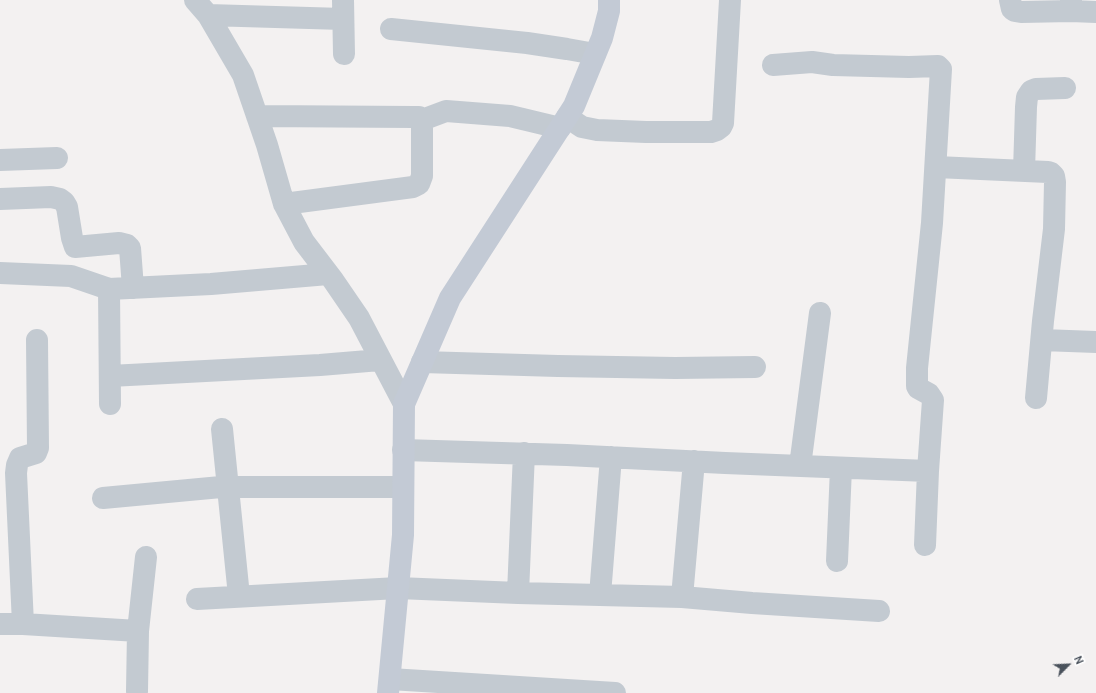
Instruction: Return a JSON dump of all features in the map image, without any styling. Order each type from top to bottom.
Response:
[{"type":"street","points":[[609,0],[609,10],[602,38],[574,106],[450,298],[404,404],[403,536],[389,686],[615,693]]},
{"type":"street","points":[[422,120],[446,111],[564,122],[597,130],[711,132],[717,130],[721,128],[723,123],[730,0]]},
{"type":"street","points":[[1010,0],[1012,9],[1021,12],[1071,6],[1096,12]]},
{"type":"street","points":[[201,8],[343,9],[344,54]]},
{"type":"street","points":[[201,8],[243,75],[268,145],[284,204],[304,242],[359,318],[404,404]]},
{"type":"street","points":[[391,29],[527,43],[595,54]]},
{"type":"street","points":[[773,65],[812,62],[832,65],[909,67],[938,66],[941,69],[932,223],[917,368],[917,386],[930,394],[933,400],[925,545]]},
{"type":"street","points":[[1024,171],[1027,97],[1031,91],[1036,89],[1064,88]]},
{"type":"street","points":[[257,116],[419,117],[422,120]]},
{"type":"street","points":[[284,204],[413,188],[419,184],[422,176],[422,120]]},
{"type":"street","points":[[0,160],[57,158]]},
{"type":"street","points":[[936,167],[1048,172],[1054,176],[1054,229],[1036,398]]},
{"type":"street","points":[[0,199],[51,197],[60,199],[67,207],[72,238],[76,247],[119,243],[127,245],[130,248],[133,288]]},
{"type":"street","points":[[0,273],[71,276],[109,289],[210,284],[328,274]]},
{"type":"street","points":[[109,289],[110,404]]},
{"type":"street","points":[[800,466],[820,313]]},
{"type":"street","points":[[23,624],[16,473],[20,458],[36,453],[38,448],[37,340]]},
{"type":"street","points":[[1042,340],[1096,342]]},
{"type":"street","points":[[110,376],[320,365],[380,360]]},
{"type":"street","points":[[422,362],[675,368],[755,367]]},
{"type":"street","points":[[222,429],[240,596]]},
{"type":"street","points":[[403,450],[611,457],[928,471]]},
{"type":"street","points":[[518,593],[524,454]]},
{"type":"street","points":[[600,595],[611,457]]},
{"type":"street","points":[[682,597],[694,461]]},
{"type":"street","points":[[837,561],[841,468]]},
{"type":"street","points":[[103,498],[228,487],[403,487]]},
{"type":"street","points":[[137,691],[138,631],[146,557]]},
{"type":"street","points":[[197,599],[398,588],[682,597],[879,611]]},
{"type":"street","points":[[0,624],[138,631]]}]
